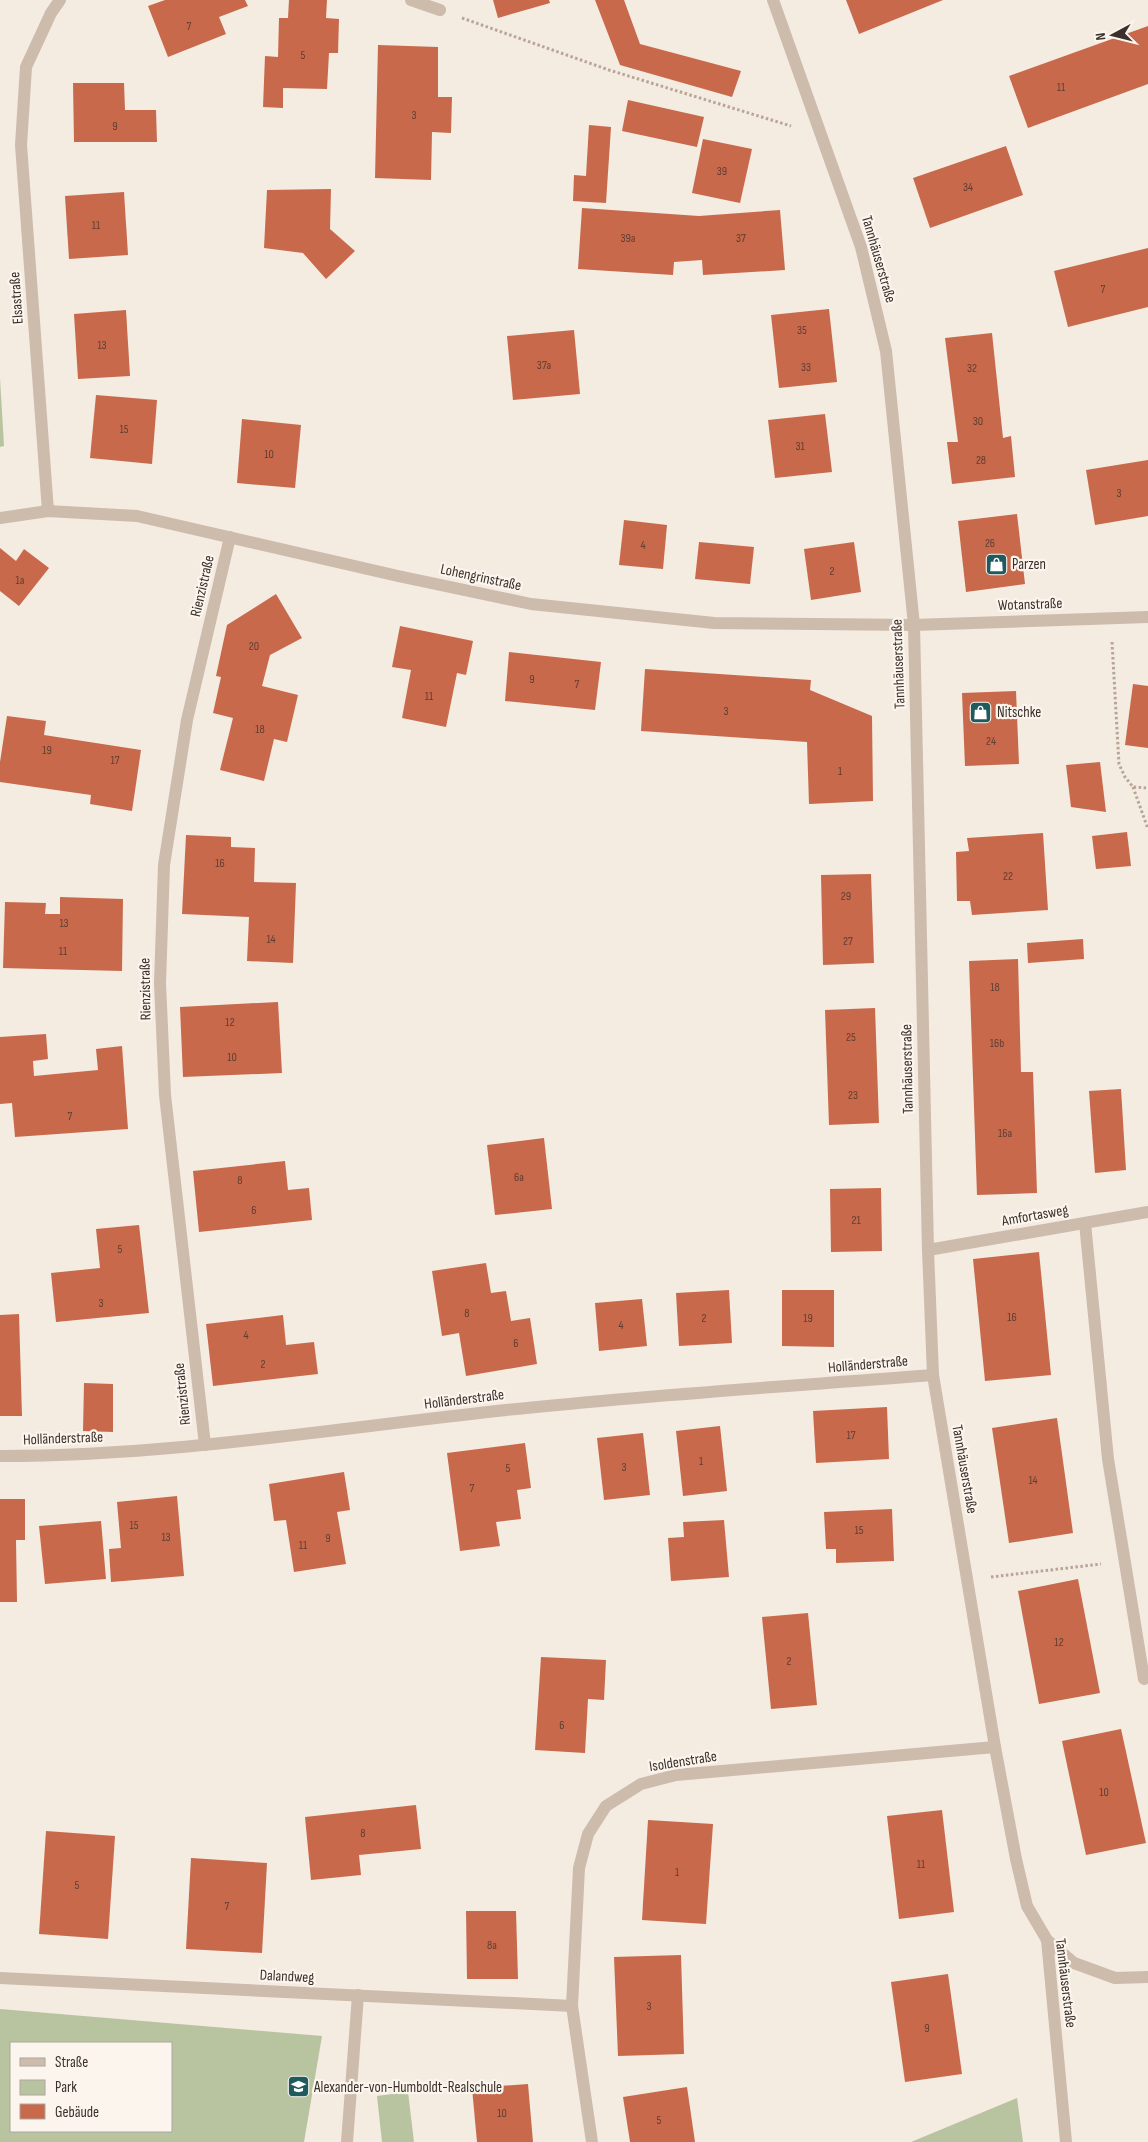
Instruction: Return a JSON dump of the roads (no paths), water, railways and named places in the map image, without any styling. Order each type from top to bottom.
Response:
[{"type":"street","name":"Elsastraße","points":[[48,511],[21,145],[26,67],[51,13],[60,0]]},
{"type":"street","points":[[411,0],[440,10]]},
{"type":"street","name":"Tannhäuserstraße","points":[[773,0],[861,247],[886,351],[914,625],[928,1250],[933,1375],[995,1747],[1016,1859],[1027,1906],[1047,1940],[1066,2142]]},
{"type":"street","name":"Lohengrinstraße","points":[[0,518],[48,511],[137,516],[531,604],[714,623],[914,625]]},
{"type":"street","name":"Rienzistraße","points":[[204,1445],[165,1095],[160,983],[162,904],[164,865],[187,720],[230,537]]},
{"type":"street","name":"Wotanstraße","points":[[914,625],[1148,617]]},
{"type":"street","name":"Amfortasweg","points":[[928,1250],[1148,1212]]},
{"type":"street","points":[[1085,1223],[1108,1459],[1144,1679]]},
{"type":"street","name":"Holländerstraße","points":[[0,1456],[122,1452],[204,1445],[508,1410],[933,1375]]},
{"type":"street","name":"Isoldenstraße","points":[[592,2142],[572,2006],[579,1868],[588,1834],[606,1806],[641,1784],[676,1775],[995,1747]]},
{"type":"street","points":[[1047,1940],[1074,1963],[1115,1978],[1148,1977]]},
{"type":"street","name":"Dalandweg","points":[[0,1978],[572,2006]]},
{"type":"street","points":[[347,2142],[358,1996]]},
{"type":"place","name":"Parzen","points":[[996,564]]},
{"type":"place","name":"Nitschke","points":[[981,712]]},
{"type":"place","name":"Alexander-von-Humboldt-Realschule","points":[[298,2087]]}]
